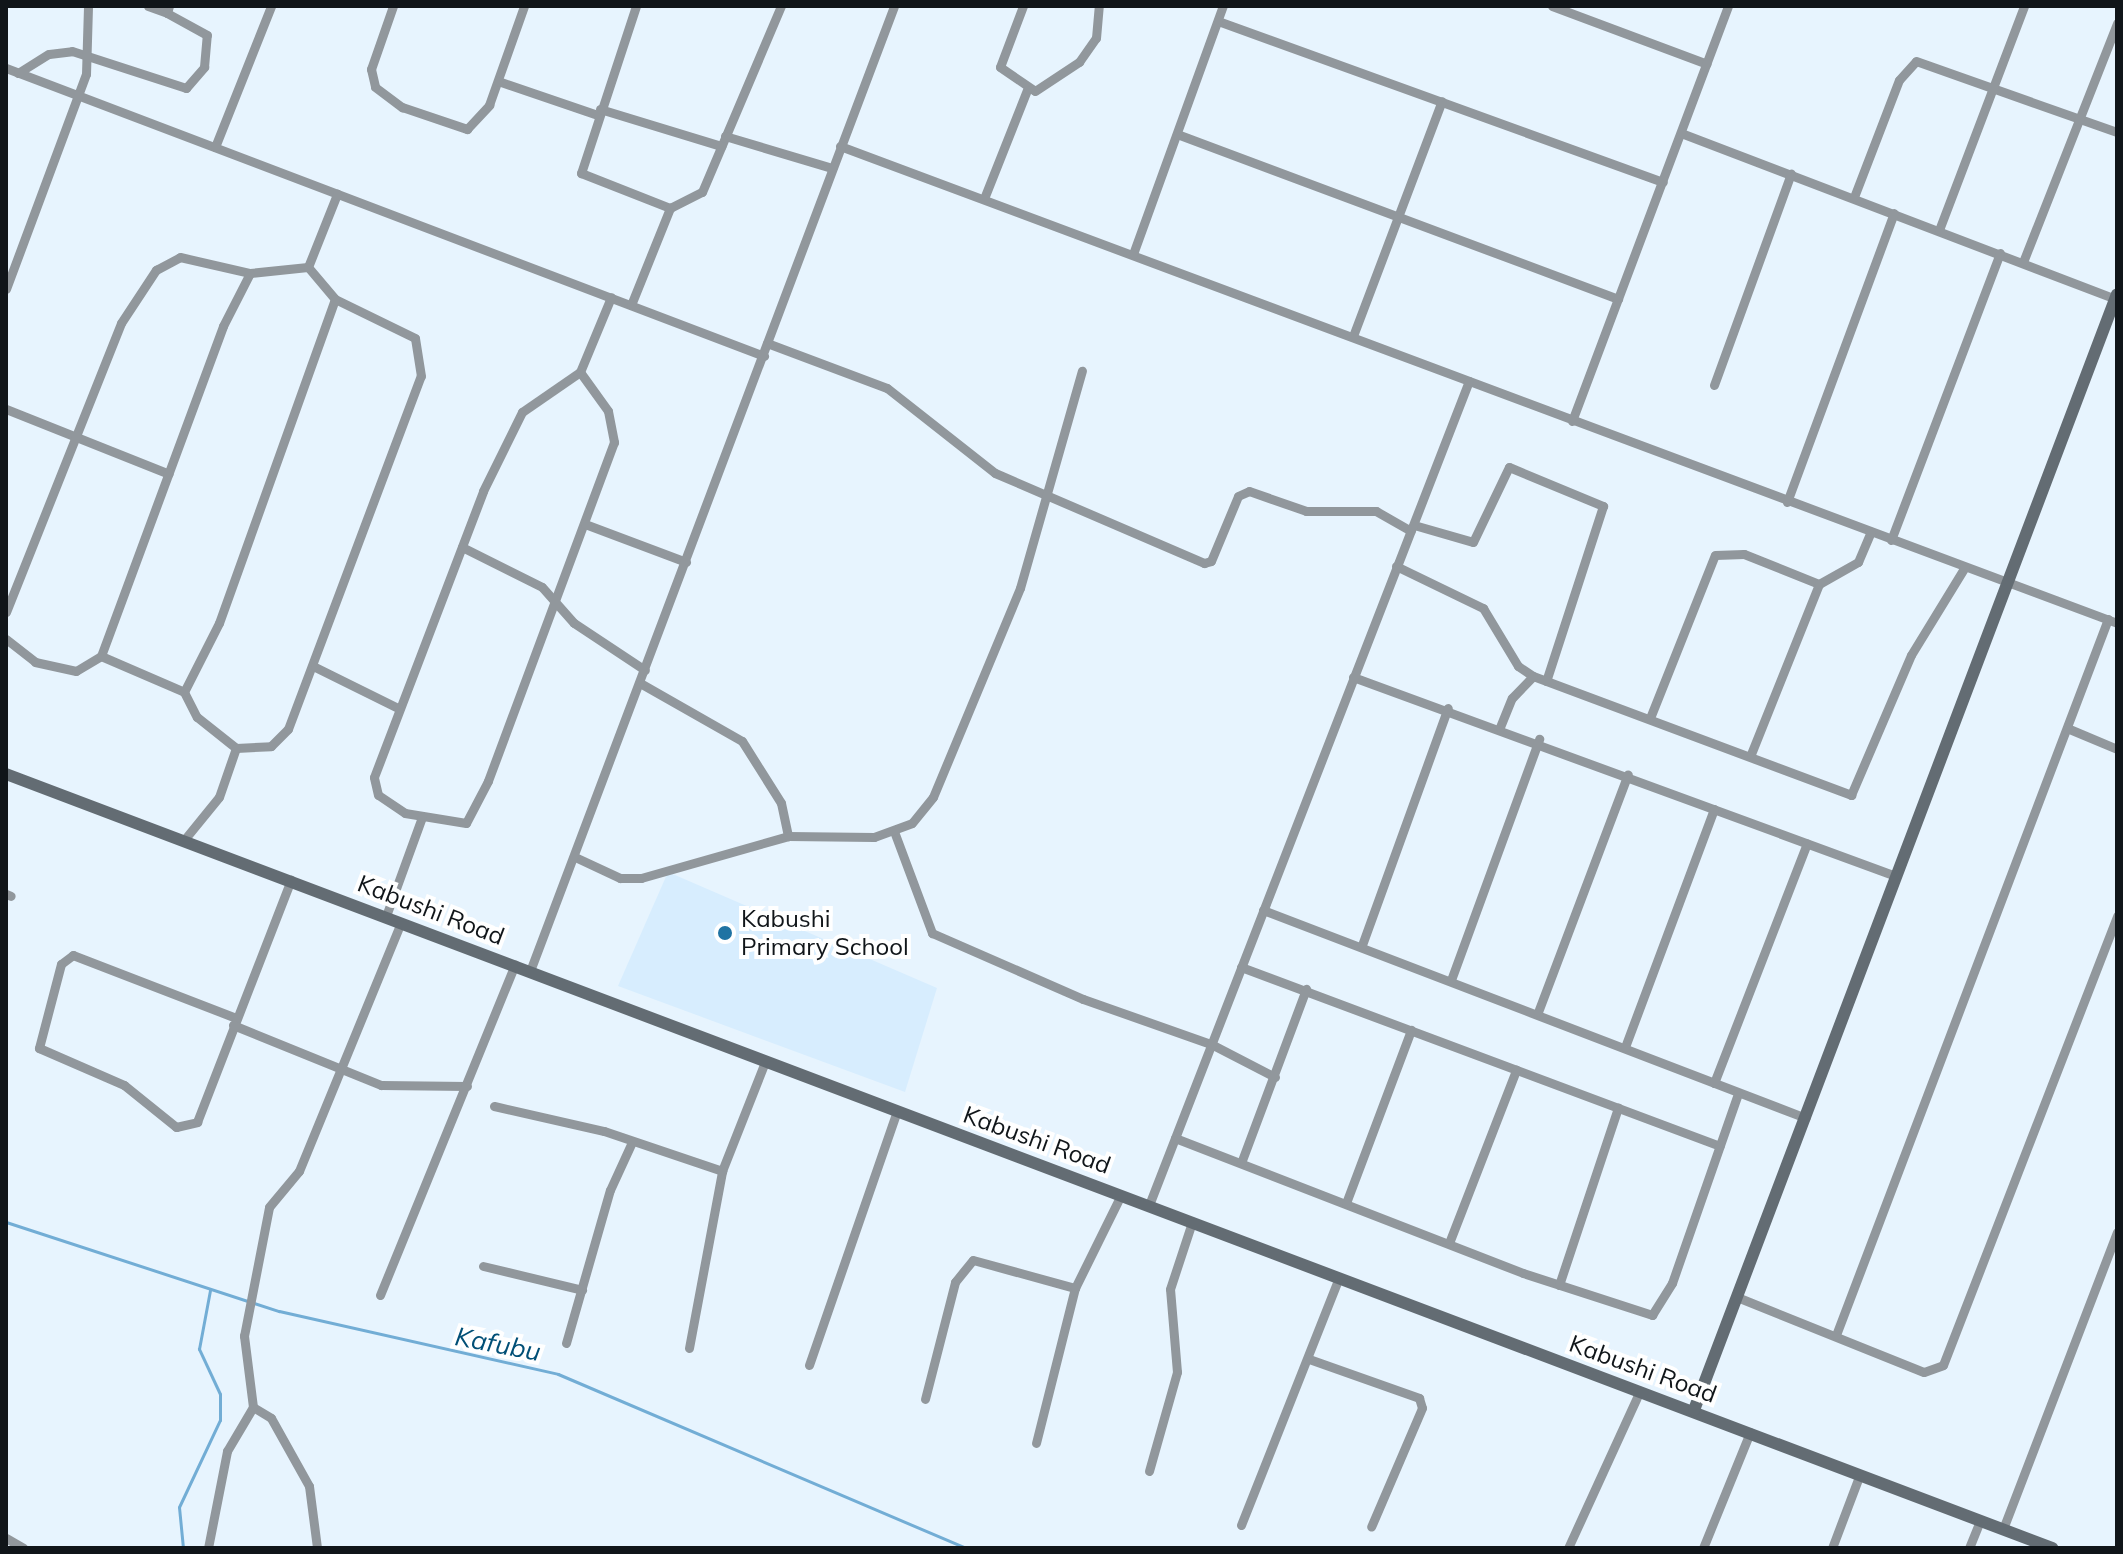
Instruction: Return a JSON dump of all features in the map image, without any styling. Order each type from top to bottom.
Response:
[{"type":"main road","points":[[1694,1410],[2116,296]]},
{"type":"main road","name":"Kabushi Road","points":[[6,774],[1694,1410],[2052,1548]]},
{"type":"street","points":[[6,289],[79,96],[90,56],[88,6]]},
{"type":"street","points":[[18,73],[49,54],[90,56],[186,88],[204,67],[207,35],[168,9],[148,6]]},
{"type":"street","points":[[215,147],[271,6]]},
{"type":"street","points":[[393,6],[371,69],[386,97],[467,129],[480,119],[498,81],[524,6]]},
{"type":"street","points":[[636,6],[581,173],[670,208]]},
{"type":"street","points":[[631,305],[670,208],[702,192],[781,6]]},
{"type":"street","points":[[530,971],[894,6]]},
{"type":"street","points":[[1023,6],[1000,59],[1004,74],[1027,90],[1044,87],[1079,62],[1096,38],[1099,6]]},
{"type":"street","points":[[1133,254],[1223,6]]},
{"type":"street","points":[[1552,6],[1707,64]]},
{"type":"street","points":[[1572,421],[1728,6]]},
{"type":"street","points":[[1939,230],[2024,6]]},
{"type":"street","points":[[1218,21],[1663,182]]},
{"type":"street","points":[[2023,262],[2117,23]]},
{"type":"street","points":[[1854,197],[1910,64],[1995,86],[2117,132]]},
{"type":"street","points":[[6,68],[764,356]]},
{"type":"street","points":[[498,81],[599,112],[832,168]]},
{"type":"street","points":[[985,196],[1027,90]]},
{"type":"street","points":[[1353,336],[1396,213],[1442,101]]},
{"type":"street","points":[[1681,133],[2116,296]]},
{"type":"street","points":[[1177,134],[1396,213],[1618,299]]},
{"type":"street","points":[[840,146],[985,196],[1572,421],[2113,621],[2067,728],[1836,1335]]},
{"type":"street","points":[[1714,385],[1791,174]]},
{"type":"street","points":[[308,267],[337,194]]},
{"type":"street","points":[[1787,502],[1894,213]]},
{"type":"street","points":[[1891,540],[2000,253]]},
{"type":"street","points":[[6,612],[121,323],[156,270],[180,257],[250,273],[308,267]]},
{"type":"street","points":[[101,656],[184,692],[197,717],[236,748],[271,746],[288,729],[315,667],[422,354],[402,329],[335,299],[308,267]]},
{"type":"street","points":[[6,639],[35,662],[76,671],[101,656],[169,474],[250,273]]},
{"type":"street","points":[[580,372],[616,431],[585,524],[475,813],[452,824],[422,817],[378,795],[374,777],[398,708],[508,431],[539,397],[580,372],[611,297]]},
{"type":"street","points":[[184,692],[219,623],[335,299]]},
{"type":"street","points":[[767,343],[887,388],[995,473],[1051,500],[1207,564],[1243,492],[1315,513],[1376,511],[1412,528],[1473,542],[1509,467],[1603,506],[1546,681]]},
{"type":"street","points":[[575,857],[620,878],[641,878],[788,836],[895,834],[933,797],[1051,500],[1082,371]]},
{"type":"street","points":[[1149,1205],[1469,381]]},
{"type":"street","points":[[6,409],[73,439],[169,474]]},
{"type":"street","points":[[585,524],[686,562]]},
{"type":"street","points":[[1751,754],[1819,584],[1858,562],[1871,532]]},
{"type":"street","points":[[462,547],[533,582],[581,629],[645,670]]},
{"type":"street","points":[[1650,718],[1715,555],[1744,554],[1819,584]]},
{"type":"street","points":[[1396,566],[1483,608],[1518,666],[1533,676],[1856,793],[1903,670],[1965,567]]},
{"type":"street","points":[[315,667],[398,708]]},
{"type":"street","points":[[1500,727],[1512,698],[1533,676]]},
{"type":"street","points":[[1353,677],[1539,739],[1714,809],[1896,876]]},
{"type":"street","points":[[640,683],[742,741],[781,803],[788,836]]},
{"type":"street","points":[[1362,945],[1448,708]]},
{"type":"street","points":[[2067,728],[2117,749]]},
{"type":"street","points":[[1451,980],[1539,739]]},
{"type":"street","points":[[184,840],[219,797],[236,748]]},
{"type":"street","points":[[1538,1012],[1628,774]]},
{"type":"street","points":[[1625,1047],[1714,809]]},
{"type":"street","points":[[386,916],[422,817]]},
{"type":"street","points":[[895,834],[932,933],[1083,999],[1211,1044],[1275,1077]]},
{"type":"street","points":[[1714,1083],[1807,843]]},
{"type":"street","points":[[291,880],[235,1022],[190,1127],[176,1127],[124,1085],[39,1048],[61,964],[73,955],[235,1022],[341,1072],[381,1085],[467,1086]]},
{"type":"street","points":[[1263,910],[1538,1012],[1806,1118]]},
{"type":"street","points":[[1737,1297],[1924,1372],[1943,1365],[2117,916]]},
{"type":"street","points":[[208,1548],[227,1451],[253,1407],[245,1331],[257,1249],[269,1207],[299,1171],[401,922]]},
{"type":"street","points":[[380,1295],[515,965]]},
{"type":"street","points":[[1241,967],[1720,1146]]},
{"type":"street","points":[[1241,1163],[1306,989]]},
{"type":"street","points":[[1346,1203],[1411,1030]]},
{"type":"street","points":[[689,1348],[722,1171],[765,1062]]},
{"type":"street","points":[[1449,1243],[1516,1070]]},
{"type":"street","points":[[1175,1138],[1627,1311],[1658,1310],[1738,1093]]},
{"type":"street","points":[[494,1106],[632,1142],[722,1171]]},
{"type":"street","points":[[1559,1285],[1618,1108]]},
{"type":"street","points":[[809,1365],[897,1111]]},
{"type":"street","points":[[566,1343],[610,1190],[632,1142]]},
{"type":"street","points":[[1036,1443],[1075,1288],[1121,1195]]},
{"type":"street","points":[[1149,1471],[1177,1372],[1170,1289],[1192,1222]]},
{"type":"street","points":[[2003,1529],[2117,1232]]},
{"type":"street","points":[[925,1399],[955,1282],[973,1260],[1075,1288]]},
{"type":"street","points":[[483,1266],[582,1290]]},
{"type":"street","points":[[1241,1525],[1339,1278]]},
{"type":"street","points":[[1309,1359],[1419,1398],[1422,1408],[1371,1527]]},
{"type":"street","points":[[1568,1548],[1640,1391]]},
{"type":"street","points":[[253,1407],[271,1418],[309,1486],[317,1548]]},
{"type":"street","points":[[1703,1548],[1750,1432]]},
{"type":"street","points":[[1832,1548],[1860,1474]]},
{"type":"street","points":[[1969,1548],[1980,1521]]},
{"type":"street","points":[[6,1538],[23,1548]]},
{"type":"shaded area","name":"Kabushi Primary School","points":[[668,872],[937,988],[905,1092],[618,986]]},
{"type":"waterway","name":"Kafubu","points":[[6,1222],[279,1311],[558,1374],[966,1548]]},
{"type":"waterway","points":[[183,1548],[179,1507],[220,1420],[220,1394],[199,1349],[210,1290]]},
{"type":"place","name":"Kabushi Primary School","points":[[725,933]]}]
